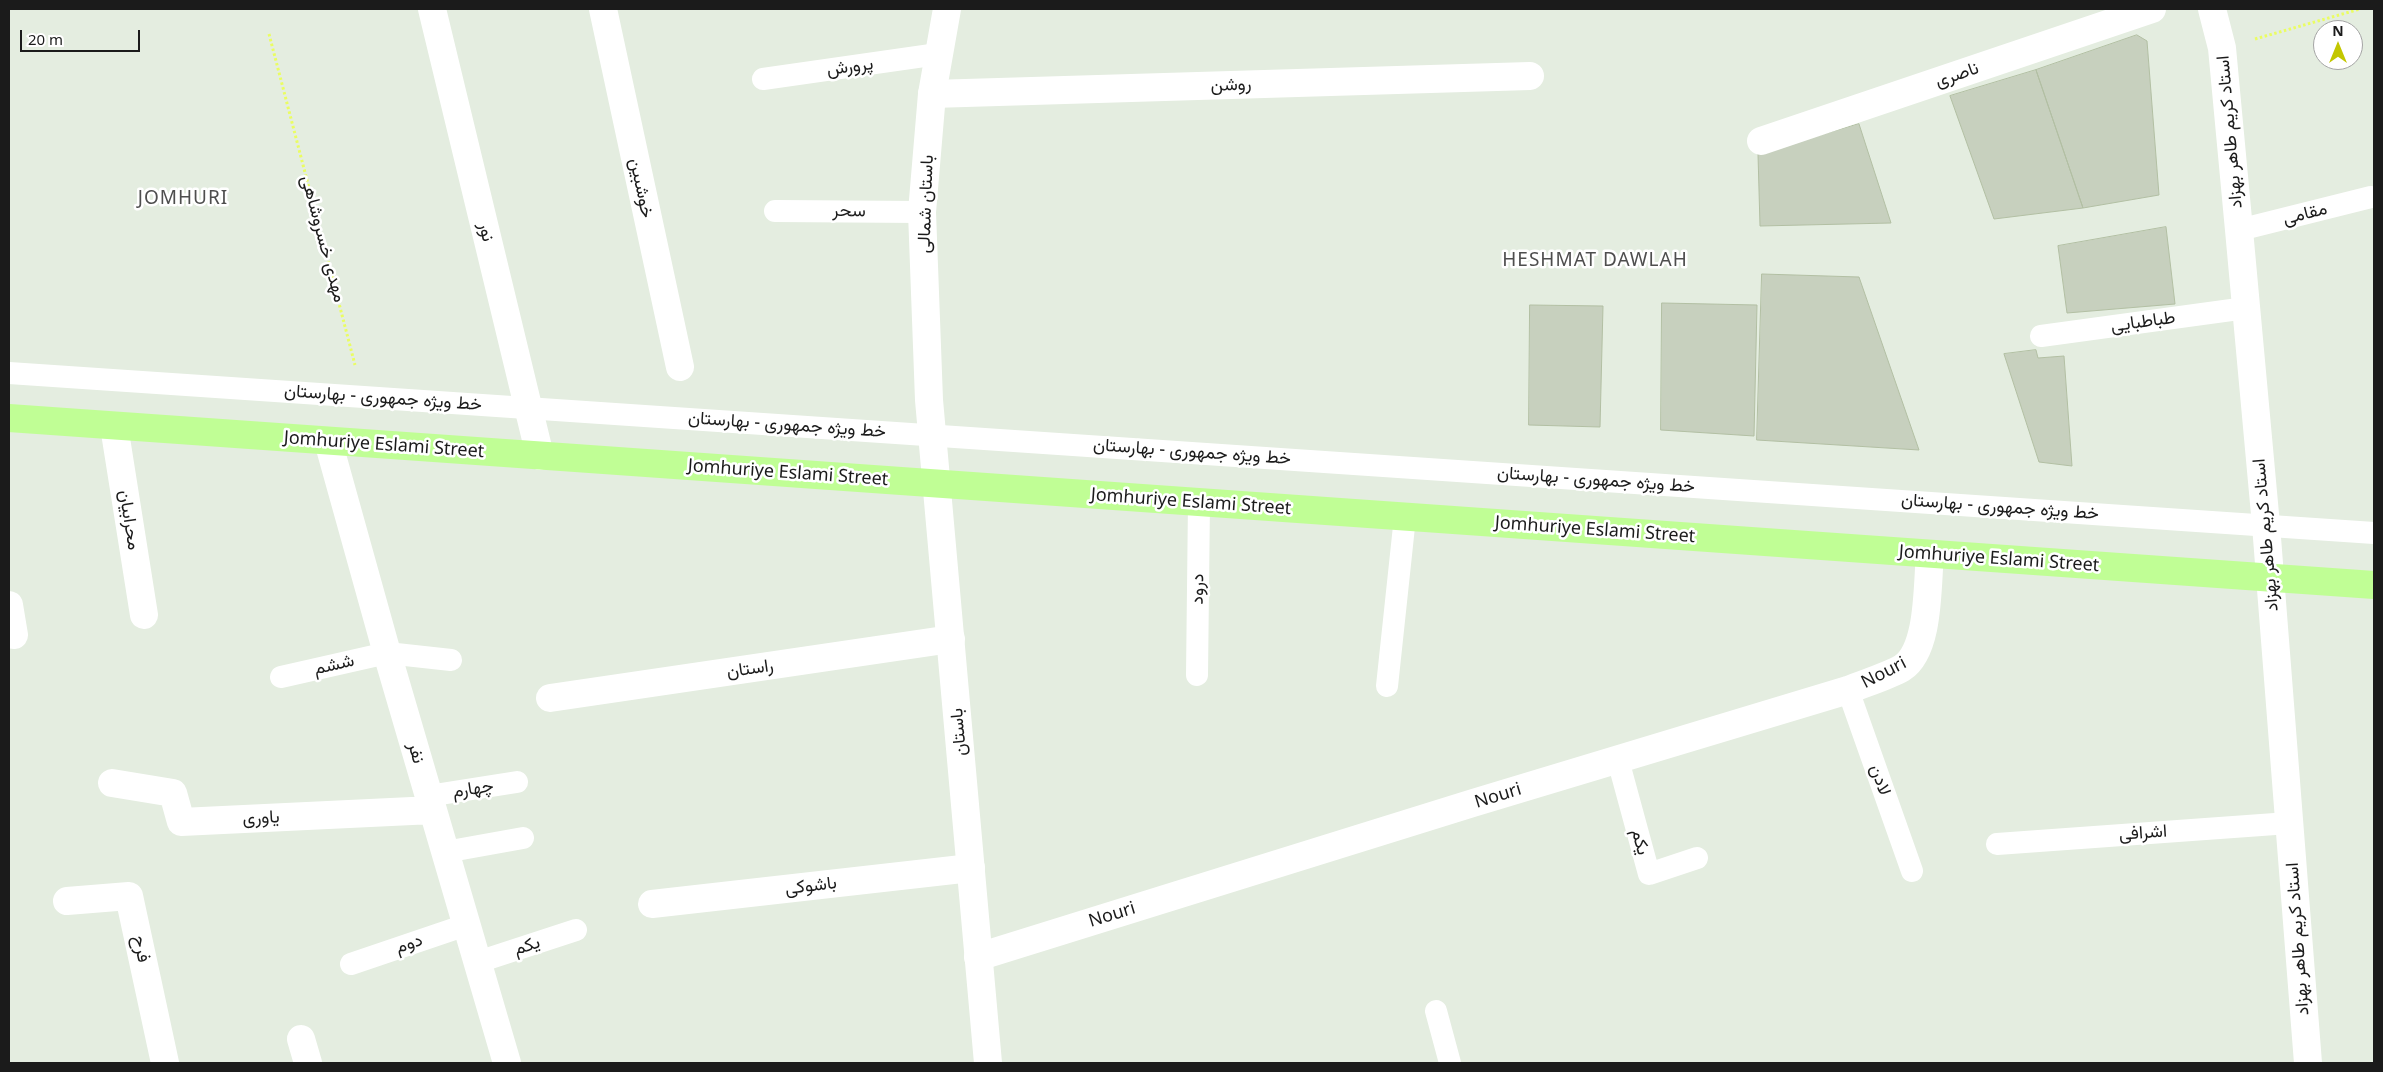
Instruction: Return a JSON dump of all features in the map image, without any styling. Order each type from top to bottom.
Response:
[{"type":"main road","name":"Jomhuriye Eslami Street","points":[[9,418],[2374,585]]},
{"type":"street","name":"نور","points":[[432,9],[540,456]]},
{"type":"street","name":"خوشبین","points":[[603,9],[680,367]]},
{"type":"street","name":"باستان شمالی","points":[[930,400],[922,212],[932,94],[947,9]]},
{"type":"street","name":"ناصری","points":[[1761,141],[2152,9]]},
{"type":"street","name":"استاد کریم طاهر بهزاد","points":[[2212,9],[2222,48],[2266,526],[2308,1063]]},
{"type":"street","name":"روشن","points":[[932,94],[1530,76]]},
{"type":"street","name":"باستان","points":[[930,400],[988,1063]]},
{"type":"street","name":"محرابیان","points":[[114,426],[144,615]]},
{"type":"street","name":"نفر","points":[[328,441],[387,653],[508,1063]]},
{"type":"street","name":"Nouri","points":[[978,957],[1848,690],[1902,668],[1912,659],[1921,641],[1930,554]]},
{"type":"street","points":[[9,604],[14,635]]},
{"type":"street","name":"راستان","points":[[550,698],[951,639]]},
{"type":"street","name":"یاوری","points":[[112,783],[173,793],[181,822],[431,803]]},
{"type":"street","name":"باشوکی","points":[[652,904],[971,868]]},
{"type":"street","name":"فرح","points":[[67,901],[129,896],[165,1063]]},
{"type":"lane","name":"پرورش","points":[[763,79],[938,54]]},
{"type":"lane","name":"مقامی","points":[[2239,230],[2371,197]]},
{"type":"lane","name":"سحر","points":[[775,211],[922,212]]},
{"type":"lane","name":"طباطبایی","points":[[2041,336],[2246,308]]},
{"type":"lane","name":"خط ویژه جمهوری - بهارستان","points":[[9,373],[2374,533]]},
{"type":"lane","name":"درود","points":[[1197,675],[1199,502]]},
{"type":"lane","points":[[1387,686],[1405,517]]},
{"type":"lane","name":"ششم","points":[[281,677],[387,653],[451,660]]},
{"type":"lane","name":"لادن","points":[[1848,690],[1912,871]]},
{"type":"lane","name":"یکم","points":[[1618,760],[1649,874],[1697,858]]},
{"type":"lane","name":"چهارم","points":[[431,803],[517,782]]},
{"type":"lane","name":"اشرافی","points":[[1997,844],[2289,823]]},
{"type":"lane","points":[[445,852],[523,838]]},
{"type":"lane","name":"دوم","points":[[351,964],[466,925]]},
{"type":"lane","name":"یکم","points":[[478,962],[576,930]]},
{"type":"lane","points":[[1436,1011],[1450,1063]]},
{"type":"path","points":[[2222,48],[2360,9]]},
{"type":"path","name":"مهدی خسروشاهی","points":[[269,34],[363,397]]},
{"type":"building","points":[[2137,35],[2147,41],[2159,195],[2083,208],[2036,70]]},
{"type":"building","points":[[2036,70],[2083,208],[1994,219],[1950,96]]},
{"type":"building","points":[[1859,124],[1891,223],[1760,226],[1758,154]]},
{"type":"building","points":[[2166,227],[2175,304],[2067,313],[2058,246]]},
{"type":"building","points":[[1762,274],[1859,277],[1919,450],[1757,440]]},
{"type":"building","points":[[1662,303],[1757,305],[1754,436],[1661,430]]},
{"type":"building","points":[[1530,305],[1603,306],[1600,427],[1529,425]]},
{"type":"building","points":[[2036,350],[2038,358],[2064,356],[2072,466],[2039,462],[2004,354]]},
{"type":"district","name":"JOMHURI","points":[[183,199]]},
{"type":"district","name":"HESHMAT DAWLAH","points":[[1595,261]]}]
